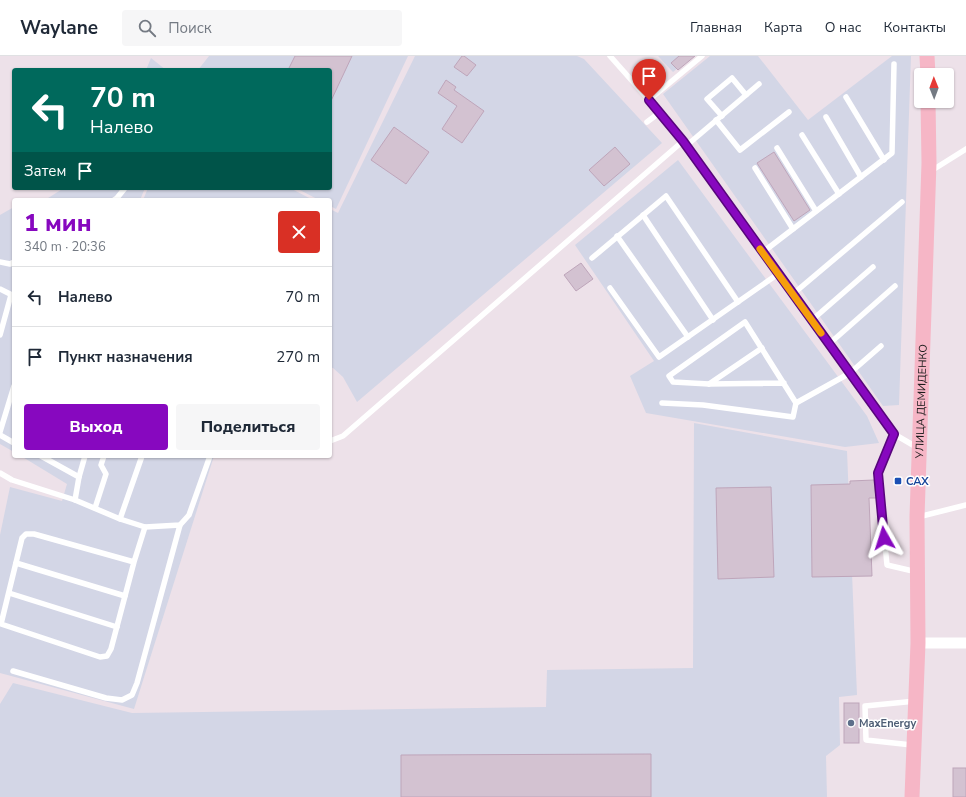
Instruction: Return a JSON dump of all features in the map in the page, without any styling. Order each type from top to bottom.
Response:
[{"type":"main road","points":[[928,56],[928,68]]},
{"type":"main road","name":"УЛИЦА ДЕМИДЕНКО","points":[[912,797],[918,643],[917,517],[929,172],[928,108]]},
{"type":"street","points":[[918,643],[966,643]]},
{"type":"lane","points":[[610,56],[685,143],[894,434],[920,449]]},
{"type":"lane","points":[[649,100],[702,56]]},
{"type":"lane","points":[[763,252],[892,153],[894,64]]},
{"type":"lane","points":[[722,116],[707,99],[732,78],[746,95]]},
{"type":"lane","points":[[332,440],[343,436],[685,143],[722,116],[759,84]]},
{"type":"lane","points":[[846,97],[884,160]]},
{"type":"lane","points":[[716,120],[740,150],[789,112]]},
{"type":"lane","points":[[647,122],[659,113]]},
{"type":"lane","points":[[826,117],[861,178]]},
{"type":"lane","points":[[802,135],[839,194]]},
{"type":"lane","points":[[777,148],[816,211]]},
{"type":"lane","points":[[929,172],[966,149]]},
{"type":"lane","points":[[755,168],[793,229]]},
{"type":"lane","points":[[117,198],[123,190]]},
{"type":"lane","points":[[592,258],[666,196],[738,302]]},
{"type":"lane","points":[[793,294],[902,202]]},
{"type":"lane","points":[[643,215],[712,320]]},
{"type":"lane","points":[[617,236],[688,337]]},
{"type":"lane","points":[[0,262],[12,264]]},
{"type":"lane","points":[[812,320],[873,267]]},
{"type":"lane","points":[[610,288],[659,357],[778,274]]},
{"type":"lane","points":[[829,344],[895,286]]},
{"type":"lane","points":[[0,289],[12,295]]},
{"type":"lane","points":[[0,335],[12,299]]},
{"type":"lane","points":[[662,404],[703,405],[793,417],[796,403],[784,382],[746,322],[669,376],[673,382],[709,384],[784,382]]},
{"type":"lane","points":[[796,403],[850,373],[881,346]]},
{"type":"lane","points":[[709,384],[762,348]]},
{"type":"lane","points":[[12,393],[0,434],[12,442]]},
{"type":"lane","points":[[894,434],[878,473],[887,565],[918,572]]},
{"type":"lane","points":[[49,458],[79,477]]},
{"type":"lane","points":[[75,500],[84,458]]},
{"type":"lane","points":[[95,508],[106,474],[101,465],[103,458]]},
{"type":"lane","points":[[120,519],[141,458]]},
{"type":"lane","points":[[13,671],[106,698],[122,700],[132,695],[138,683],[180,525],[190,515],[209,458]]},
{"type":"lane","points":[[0,473],[12,480],[75,500],[120,519],[145,527],[180,525]]},
{"type":"lane","points":[[917,517],[966,505]]},
{"type":"lane","points":[[134,562],[34,534],[26,534],[22,538],[1,624],[100,657],[108,656],[145,527]]},
{"type":"lane","points":[[16,562],[125,596]]},
{"type":"lane","points":[[9,593],[117,627]]},
{"type":"lane","points":[[914,746],[866,740],[865,706],[916,701]]},
{"type":"shaded area","points":[[209,56],[408,56],[336,209],[332,207],[332,198],[315,198],[300,190],[332,190],[332,68],[200,68]]},
{"type":"shaded area","points":[[415,56],[577,56],[584,59],[662,143],[357,402],[343,377],[332,368],[332,210],[338,213]]},
{"type":"shaded area","points":[[658,56],[692,56],[673,72]]},
{"type":"shaded area","points":[[710,56],[758,56],[808,120],[892,56],[911,56],[899,405],[883,406],[663,94]]},
{"type":"shaded area","points":[[151,58],[164,68],[147,68]]},
{"type":"shaded area","points":[[678,160],[867,416],[879,443],[845,447],[646,413],[630,376],[654,361],[575,245]]},
{"type":"shaded area","points":[[61,190],[144,190],[141,198],[48,198]]},
{"type":"shaded area","points":[[147,190],[294,190],[309,198],[144,198]]},
{"type":"shaded area","points":[[12,208],[12,451],[0,444],[0,215]]},
{"type":"shaded area","points":[[694,423],[847,451],[857,695],[839,697],[840,745],[826,756],[827,797],[0,797],[0,704],[13,683],[132,713],[546,707],[547,670],[693,668]]},
{"type":"shaded area","points":[[24,458],[213,458],[134,709],[0,673],[0,535],[10,487],[62,501],[67,484]]},
{"type":"building","points":[[295,56],[352,56],[332,99],[332,68],[289,68]]},
{"type":"building","points":[[462,56],[476,65],[467,76],[454,67]]},
{"type":"building","points":[[679,56],[695,56],[678,70],[671,63]]},
{"type":"building","points":[[446,80],[456,87],[454,90],[484,111],[462,143],[442,129],[457,106],[438,93]]},
{"type":"building","points":[[394,127],[429,152],[406,184],[371,160]]},
{"type":"building","points":[[615,147],[630,164],[604,186],[589,170]]},
{"type":"building","points":[[774,152],[810,210],[794,221],[757,163]]},
{"type":"building","points":[[581,263],[593,279],[576,291],[564,275]]},
{"type":"building","points":[[874,480],[876,498],[869,498],[872,576],[812,577],[811,485],[850,484],[850,481]]},
{"type":"building","points":[[771,487],[774,577],[718,579],[716,488]]},
{"type":"building","name":"MaxEnergy","points":[[844,703],[859,703],[859,743],[844,743]]},
{"type":"building","points":[[651,754],[651,797],[401,797],[401,755]]},
{"type":"building","points":[[953,768],[966,768],[966,797],[953,797]]},
{"type":"slow traffic","points":[[760,249],[821,333]]},
{"type":"place","name":"САХ","points":[[898,481]]},
{"type":"place","name":"MaxEnergy","points":[[851,723]]},
{"type":"route","points":[[649,100],[683,141],[894,434],[878,473],[884,538]]}]
